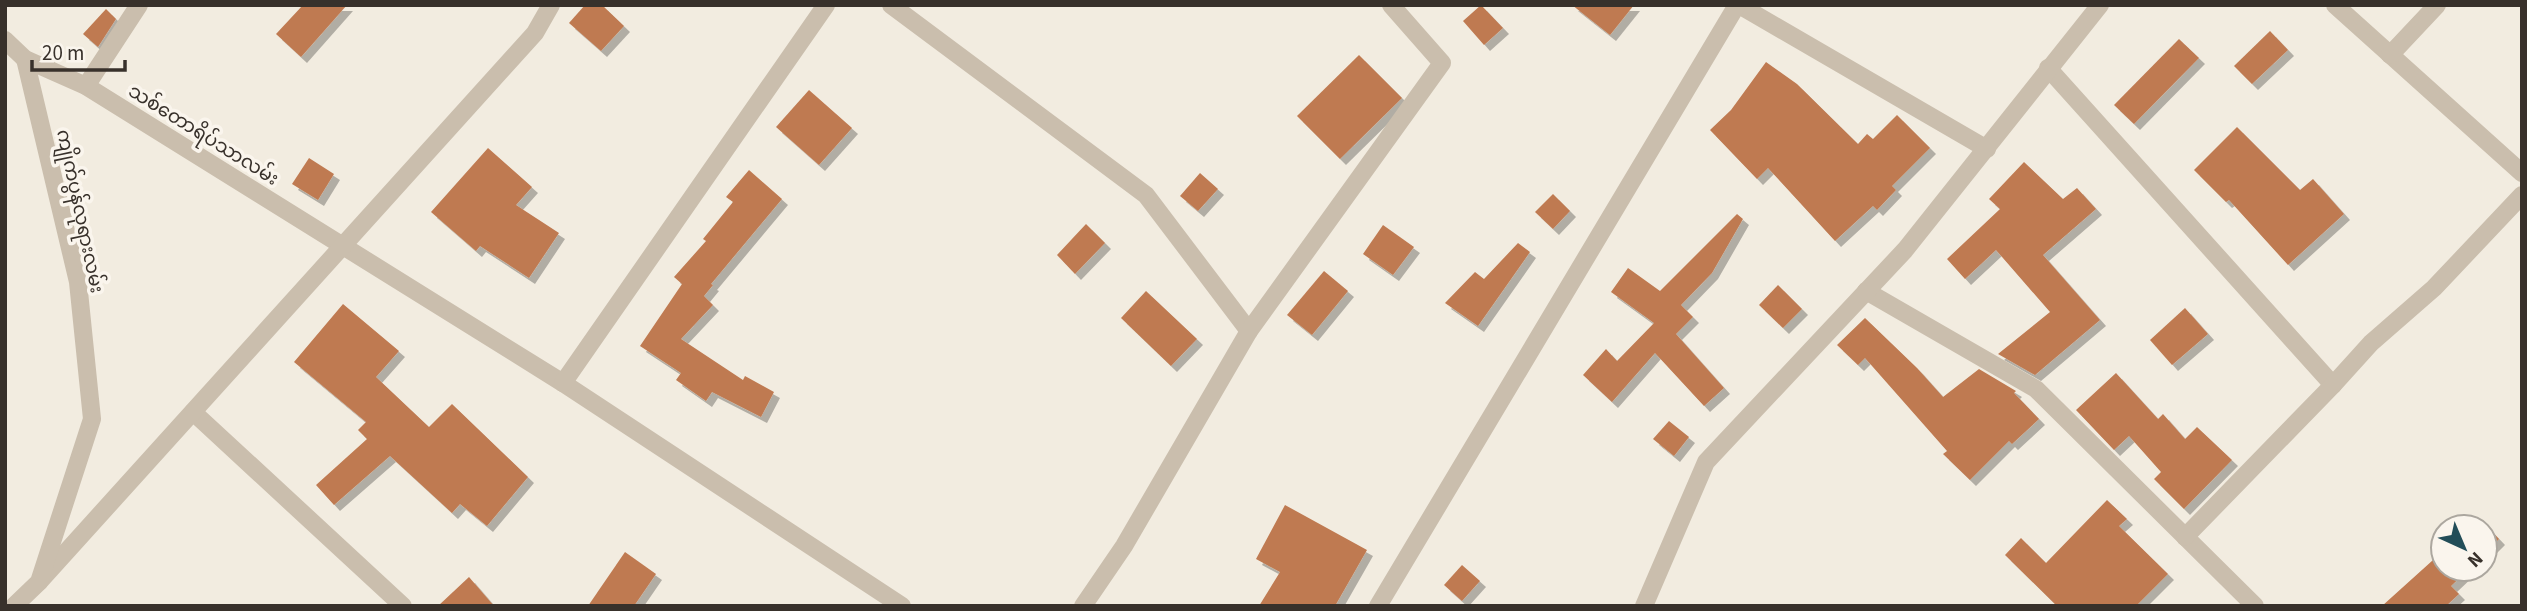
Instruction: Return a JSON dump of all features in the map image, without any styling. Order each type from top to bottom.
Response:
[{"type":"street","points":[[86,86],[139,5]]},
{"type":"street","points":[[39,582],[535,33],[551,5]]},
{"type":"street","points":[[562,383],[826,5]]},
{"type":"street","points":[[891,5],[1146,195],[1249,331]]},
{"type":"street","points":[[1083,606],[1125,546],[1249,331],[1442,63],[1391,5]]},
{"type":"street","points":[[1378,606],[1738,5],[1987,149]]},
{"type":"street","points":[[1644,606],[1706,462],[1905,250],[2100,5]]},
{"type":"street","points":[[2335,5],[2522,173]]},
{"type":"street","points":[[2390,55],[2437,5]]},
{"type":"street","name":"သစ်တောရိပ်သာလမ်း","points":[[5,40],[25,59],[86,86],[562,383],[902,606]]},
{"type":"street","name":"ကျိုက်ပွန်လုရားလမ်း","points":[[14,606],[39,582],[92,419],[78,282],[25,59]]},
{"type":"street","points":[[2048,68],[2333,385]]},
{"type":"street","points":[[2185,537],[2333,385],[2371,342],[2434,288],[2522,195]]},
{"type":"street","points":[[1866,290],[2036,389],[2255,606]]},
{"type":"street","points":[[193,412],[403,606]]},
{"type":"building","points":[[303,5],[347,5],[301,57],[276,34]]},
{"type":"building","points":[[585,5],[602,5],[624,26],[601,51],[569,23]]},
{"type":"building","points":[[1481,5],[1503,28],[1484,45],[1463,21]]},
{"type":"building","points":[[1572,5],[1634,5],[1610,35]]},
{"type":"building","points":[[106,9],[116,19],[98,47],[83,34]]},
{"type":"building","points":[[2270,31],[2288,50],[2252,84],[2234,66]]},
{"type":"building","points":[[2179,39],[2199,58],[2134,124],[2114,105]]},
{"type":"building","points":[[1359,55],[1402,98],[1340,159],[1297,116]]},
{"type":"building","points":[[1766,62],[1797,84],[1858,144],[1867,134],[1873,139],[1897,115],[1930,148],[1892,186],[1896,190],[1877,210],[1873,206],[1835,241],[1768,168],[1757,179],[1710,130],[1731,110]]},
{"type":"building","points":[[809,90],[852,128],[819,165],[776,127]]},
{"type":"building","points":[[2237,127],[2300,190],[2313,179],[2344,214],[2288,265],[2229,200],[2226,202],[2194,170]]},
{"type":"building","points":[[488,148],[532,187],[516,205],[559,233],[529,278],[480,246],[476,251],[431,212]]},
{"type":"building","points":[[309,158],[334,174],[318,200],[292,184]]},
{"type":"building","points":[[2024,162],[2063,199],[2077,188],[2096,209],[2043,255],[2100,320],[2035,375],[1998,354],[2050,312],[1996,250],[1965,279],[1947,259],[2000,209],[1989,199]]},
{"type":"building","points":[[749,170],[782,199],[711,284],[713,285],[704,296],[713,305],[681,339],[743,380],[745,376],[774,392],[761,417],[712,392],[706,401],[676,380],[681,373],[640,346],[682,284],[674,277],[706,241],[703,239],[733,202],[726,197]]},
{"type":"building","points":[[1200,173],[1218,189],[1198,211],[1180,196]]},
{"type":"building","points":[[1553,194],[1570,211],[1553,229],[1535,212]]},
{"type":"building","points":[[1737,214],[1743,219],[1712,273],[1681,305],[1693,317],[1676,334],[1724,388],[1704,406],[1655,353],[1612,402],[1583,375],[1606,349],[1617,361],[1654,323],[1611,292],[1628,268],[1660,291]]},
{"type":"building","points":[[1086,224],[1105,243],[1075,274],[1057,255]]},
{"type":"building","points":[[1383,225],[1414,247],[1393,275],[1363,254]]},
{"type":"building","points":[[1518,243],[1530,252],[1478,326],[1445,303],[1475,272],[1484,279]]},
{"type":"building","points":[[1324,271],[1348,291],[1312,335],[1287,315]]},
{"type":"building","points":[[1778,285],[1802,309],[1783,328],[1759,305]]},
{"type":"building","points":[[1146,291],[1197,339],[1171,366],[1121,318]]},
{"type":"building","points":[[343,304],[399,351],[376,377],[429,427],[452,404],[528,477],[487,526],[460,504],[452,513],[390,456],[334,505],[316,485],[367,439],[358,430],[366,422],[294,362]]},
{"type":"building","points":[[2185,308],[2208,334],[2172,365],[2150,340]]},
{"type":"building","points":[[1865,318],[1943,397],[1979,369],[2016,391],[2014,393],[2039,419],[2012,444],[2009,441],[1970,480],[1943,454],[1947,451],[1865,358],[1858,365],[1837,345]]},
{"type":"building","points":[[2116,373],[2158,419],[2163,414],[2185,439],[2197,427],[2232,460],[2184,509],[2154,479],[2161,472],[2129,436],[2114,450],[2076,410]]},
{"type":"building","points":[[1669,421],[1689,437],[1674,456],[1653,439]]},
{"type":"building","points":[[2107,500],[2127,519],[2119,526],[2168,574],[2136,606],[2057,606],[2005,555],[2021,538],[2046,563]]},
{"type":"building","points":[[1285,505],[1367,550],[1335,606],[1259,606],[1280,572],[1256,559]]},
{"type":"building","points":[[625,552],[656,574],[634,606],[588,606]]},
{"type":"building","points":[[2429,564],[2429,583],[2454,583],[2451,586],[2459,594],[2446,606],[2382,606]]},
{"type":"building","points":[[1462,565],[1480,581],[1462,601],[1444,585]]},
{"type":"building","points":[[469,577],[494,606],[438,606]]}]
